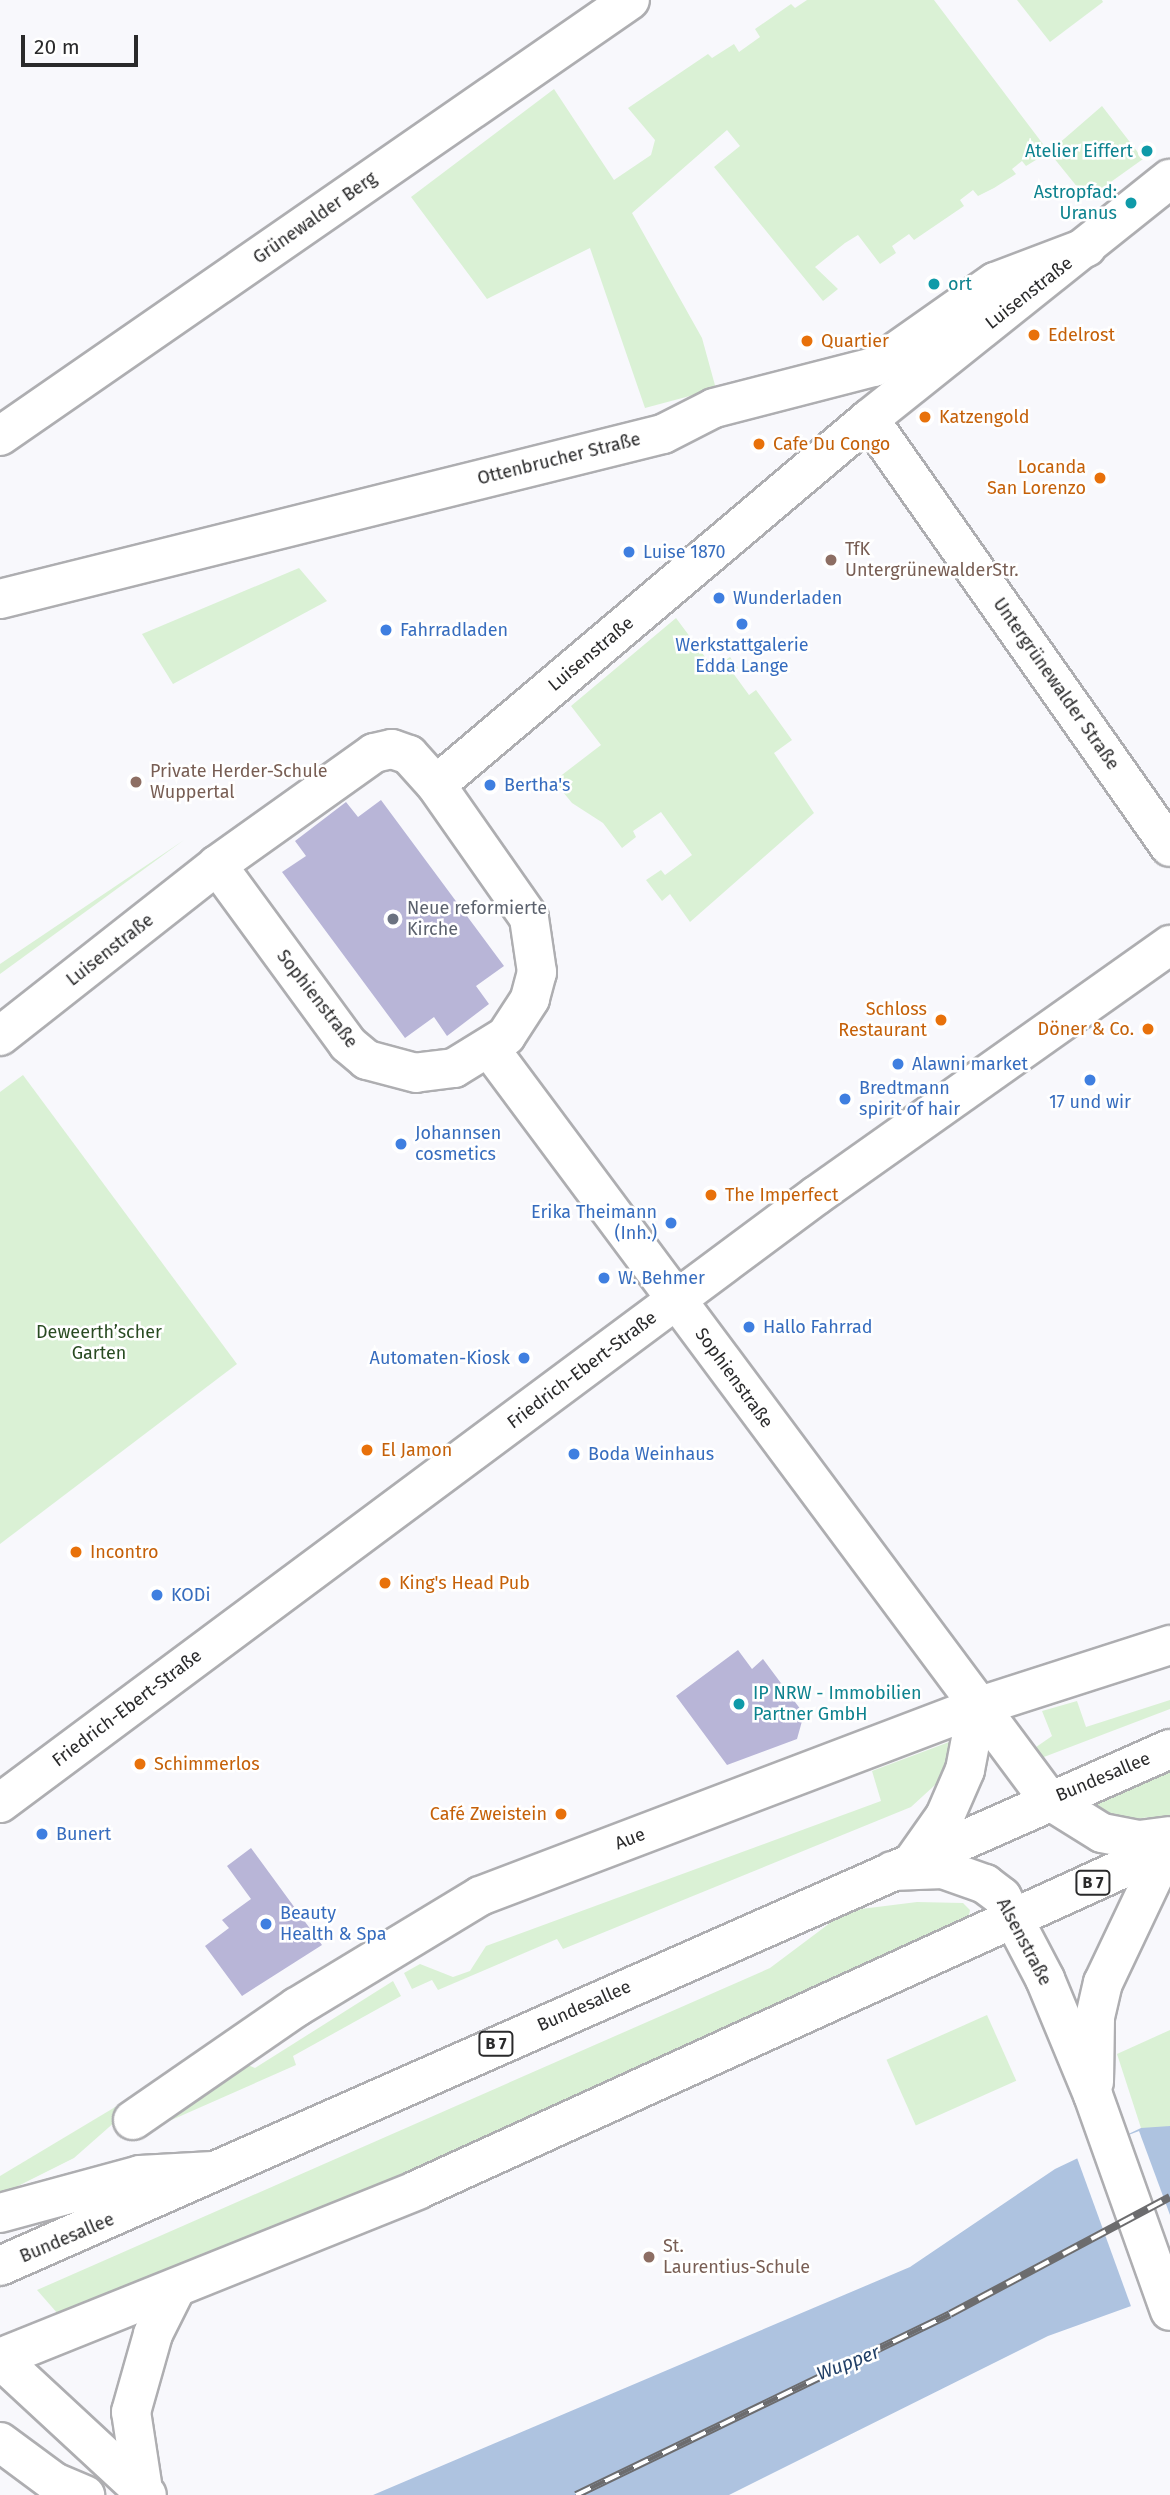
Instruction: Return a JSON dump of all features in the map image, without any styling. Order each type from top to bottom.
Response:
[{"type":"street","name":"Grünewalder Berg","points":[[0,436],[630,0]]},
{"type":"street","name":"Luisenstraße","points":[[0,1037],[217,865],[374,753],[392,749],[409,755],[436,785],[869,419],[1170,179]]},
{"type":"street","name":"Ottenbrucher Straße","points":[[0,598],[663,433],[714,408],[874,367],[995,282],[1087,247]]},
{"type":"street","name":"Untergrünewalder Straße","points":[[869,419],[1170,846]]},
{"type":"street","name":"Sophienstraße","points":[[217,865],[348,1044],[367,1060],[395,1071],[435,1072],[490,1049],[514,1026],[530,999],[536,944],[529,918],[436,785]]},
{"type":"street","name":"Friedrich-Ebert-Straße","points":[[0,1803],[677,1299],[1170,945]]},
{"type":"street","name":"Sophienstraße","points":[[490,1049],[977,1707],[1049,1800],[1102,1833],[1169,1844]]},
{"type":"street","name":"Aue","points":[[133,2120],[286,2014],[480,1896],[977,1707],[1170,1645]]},
{"type":"street","points":[[902,1867],[945,1816],[965,1770],[977,1707]]},
{"type":"street","name":"Bundesallee","points":[[0,2266],[1049,1800],[1170,1749]]},
{"type":"street","name":"Alsenstraße","points":[[1093,2095],[1095,2017],[1102,1983],[1169,1844]]},
{"type":"street","name":"B 7","points":[[0,2358],[174,2291],[518,2146],[1015,1918],[1169,1844]]},
{"type":"street","name":"Alsenstraße","points":[[902,1867],[922,1867],[965,1876],[1002,1897],[1015,1918],[1093,2095],[1170,2311]]},
{"type":"street","name":"B 7","points":[[0,2213],[140,2175],[218,2170]]},
{"type":"street","points":[[145,2493],[131,2412],[153,2334],[174,2291]]},
{"type":"street","points":[[0,2358],[145,2493]]},
{"type":"street","points":[[0,2442],[69,2488]]},
{"type":"street","points":[[0,2469],[69,2488]]},
{"type":"green space","points":[[807,0],[934,0],[1049,152],[1026,166],[1022,161],[1012,169],[1016,174],[978,196],[973,190],[960,200],[964,206],[914,240],[909,234],[892,246],[896,253],[880,264],[858,235],[845,243],[815,267],[838,289],[823,301],[714,167],[740,146],[727,130],[632,213],[702,338],[716,389],[645,408],[590,248],[487,299],[411,197],[554,89],[614,180],[651,155],[655,140],[628,108],[708,54],[712,58],[734,44],[739,52],[760,37],[755,29],[791,4],[795,8]]},
{"type":"green space","points":[[1017,0],[1102,0],[1103,2],[1050,42]]},
{"type":"green space","points":[[1102,106],[1143,159],[1087,199],[1049,152]]},
{"type":"green space","points":[[299,568],[327,601],[173,684],[142,634]]},
{"type":"green space","points":[[676,618],[714,669],[730,657],[738,668],[733,673],[749,695],[756,690],[792,740],[774,753],[814,813],[690,922],[670,894],[662,901],[646,880],[661,870],[665,875],[692,855],[661,812],[633,831],[636,837],[622,848],[603,823],[572,803],[554,781],[601,745],[571,706]]},
{"type":"green space","points":[[184,840],[0,974],[0,964]]},
{"type":"green space","name":"Deweerth’scher Garten","points":[[23,1075],[237,1364],[0,1544],[0,1092]]},
{"type":"green space","points":[[1170,1700],[1170,1709],[1036,1760],[1029,1752],[1052,1736],[1042,1711],[1077,1701],[1086,1727]]},
{"type":"green space","points":[[949,1742],[947,1774],[911,1807],[563,1949],[557,1939],[438,1990],[432,1980],[412,1989],[404,1973],[420,1964],[453,1977],[470,1971],[486,1946],[881,1801],[872,1771]]},
{"type":"green space","points":[[1170,1769],[1170,1816],[1112,1820],[1085,1805]]},
{"type":"green space","points":[[917,1902],[963,1903],[970,1910],[968,1920],[548,2112],[247,2240],[58,2314],[37,2290],[770,1968],[834,1920],[861,1909]]},
{"type":"green space","points":[[393,1981],[401,1996],[293,2056],[296,2065],[133,2137],[241,2062],[255,2068]]},
{"type":"green space","points":[[987,2015],[1016,2081],[916,2126],[887,2060]]},
{"type":"green space","points":[[1170,2030],[1170,2126],[1155,2131],[1141,2128],[1117,2054]]},
{"type":"green space","points":[[167,2076],[74,2158],[0,2195],[0,2176]]},
{"type":"water","name":"Wupper","points":[[1170,2126],[1170,2292],[1048,2336],[729,2495],[373,2495],[910,2267],[1055,2169],[1141,2128]]},
{"type":"pier","points":[[1139,2131],[1170,2215],[1170,2296],[1132,2309],[1076,2155]]},
{"type":"building","name":"Neue reformierte Kirche","points":[[381,800],[504,966],[476,986],[489,1004],[447,1036],[434,1017],[405,1038],[282,872],[306,856],[295,841],[346,802],[358,817]]},
{"type":"building","name":"IP NRW - Immobilien Partner GmbH","points":[[738,1650],[752,1669],[763,1659],[804,1714],[797,1739],[727,1765],[676,1696]]},
{"type":"building","name":"Beauty Health & Spa","points":[[251,1848],[322,1945],[242,1996],[205,1946],[229,1928],[222,1920],[251,1899],[227,1866]]},
{"type":"railway","points":[[576,2495],[950,2314],[1170,2197]]},
{"type":"place","name":"Atelier Eiffert","points":[[1147,151]]},
{"type":"place","name":"Astropfad: Uranus","points":[[1131,203]]},
{"type":"place","name":"ort","points":[[934,284]]},
{"type":"place","name":"Edelrost","points":[[1034,335]]},
{"type":"place","name":"Quartier","points":[[807,341]]},
{"type":"place","name":"Katzengold","points":[[925,417]]},
{"type":"place","name":"Cafe Du Congo","points":[[759,444]]},
{"type":"place","name":"Locanda San Lorenzo","points":[[1100,478]]},
{"type":"place","name":"Luise 1870","points":[[629,552]]},
{"type":"place","name":"TfK UntergrünewalderStr.","points":[[831,560]]},
{"type":"place","name":"Wunderladen","points":[[719,598]]},
{"type":"place","name":"Werkstattgalerie Edda Lange","points":[[742,624]]},
{"type":"place","name":"Fahrradladen","points":[[386,630]]},
{"type":"place","name":"Private Herder-Schule Wuppertal","points":[[136,782]]},
{"type":"place","name":"Bertha's","points":[[490,785]]},
{"type":"place","name":"Neue reformierte Kirche","points":[[393,919]]},
{"type":"place","name":"Schloss Restaurant","points":[[941,1020]]},
{"type":"place","name":"Döner & Co.","points":[[1148,1029]]},
{"type":"place","name":"Alawni market","points":[[898,1064]]},
{"type":"place","name":"17 und wir","points":[[1090,1080]]},
{"type":"place","name":"Bredtmann spirit of hair","points":[[845,1099]]},
{"type":"place","name":"Johannsen cosmetics","points":[[401,1144]]},
{"type":"place","name":"The Imperfect","points":[[711,1195]]},
{"type":"place","name":"Erika Theimann (Inh.)","points":[[671,1223]]},
{"type":"place","name":"W. Behmer","points":[[604,1278]]},
{"type":"place","name":"Hallo Fahrrad","points":[[749,1327]]},
{"type":"place","name":"Automaten-Kiosk","points":[[524,1358]]},
{"type":"place","name":"El Jamon","points":[[367,1450]]},
{"type":"place","name":"Boda Weinhaus","points":[[574,1454]]},
{"type":"place","name":"Incontro","points":[[76,1552]]},
{"type":"place","name":"King's Head Pub","points":[[385,1583]]},
{"type":"place","name":"KODi","points":[[157,1595]]},
{"type":"place","name":"IP NRW - Immobilien Partner GmbH","points":[[739,1704]]},
{"type":"place","name":"Schimmerlos","points":[[140,1764]]},
{"type":"place","name":"Café Zweistein","points":[[561,1814]]},
{"type":"place","name":"Bunert","points":[[42,1834]]},
{"type":"place","name":"Beauty Health & Spa","points":[[266,1924]]},
{"type":"place","name":"St. Laurentius-Schule","points":[[649,2257]]}]
